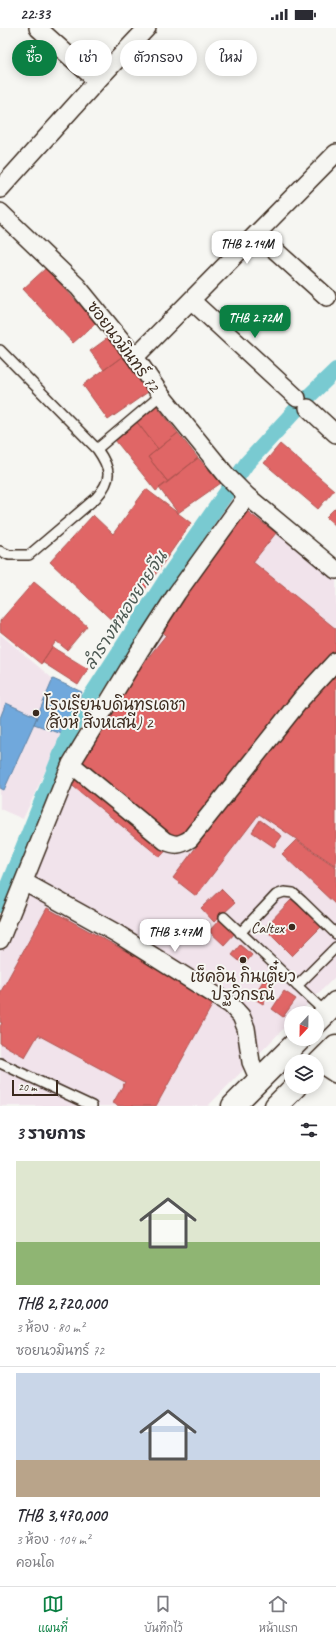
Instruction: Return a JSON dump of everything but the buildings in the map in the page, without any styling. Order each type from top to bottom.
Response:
[{"type":"main road","points":[[233,1106],[293,1046]]},
{"type":"main road","points":[[324,1067],[336,1046]]},
{"type":"main road","points":[[276,1106],[288,1094]]},
{"type":"street","points":[[38,28],[97,81]]},
{"type":"street","points":[[0,189],[147,28]]},
{"type":"street","points":[[136,357],[336,153]]},
{"type":"street","name":"ซอยนวมินทร์ 72","points":[[0,212],[78,287],[136,357],[161,395],[227,476],[242,492],[336,570]]},
{"type":"street","points":[[257,234],[327,297]]},
{"type":"street","points":[[192,301],[336,434]]},
{"type":"street","points":[[0,940],[71,764],[139,652],[242,492]]},
{"type":"street","points":[[71,764],[166,842],[181,845],[190,839],[302,698],[336,661]]},
{"type":"street","points":[[24,882],[116,933],[231,1005],[241,1016],[246,1028],[251,1062],[259,1080]]},
{"type":"lane","points":[[0,350],[97,449],[106,462],[109,474],[104,489],[96,498],[29,555],[9,555],[0,551]]},
{"type":"lane","points":[[97,449],[161,395]]},
{"type":"lane","points":[[240,933],[276,895],[284,892],[293,893],[336,934]]},
{"type":"lane","points":[[224,917],[326,1013]]},
{"type":"lane","points":[[297,986],[336,947]]},
{"type":"lane","points":[[0,1063],[92,1106]]},
{"type":"shaded area","points":[[233,496],[336,580],[336,976],[306,1006],[284,1006],[284,1028],[208,1106],[0,1106],[0,917],[82,725]]},
{"type":"shaded area","name":"โรงเรียนบดินทรเดชา (สิงห์ สิงหเสนี) 2","points":[[0,634],[53,679],[82,692],[23,819],[0,809]]},
{"type":"waterway","name":"ลำรางหนองยายจีน","points":[[0,905],[74,722],[169,575],[247,463],[304,401],[336,370]]},
{"type":"place","name":"โรงเรียนบดินทรเดชา (สิงห์ สิงหเสนี) 2","points":[[36,713]]},
{"type":"place","name":"Caltex","points":[[292,927]]},
{"type":"place","name":"เช็คอิน กินเตี๋ยว ปฐวิกรณ์","points":[[243,960]]}]
